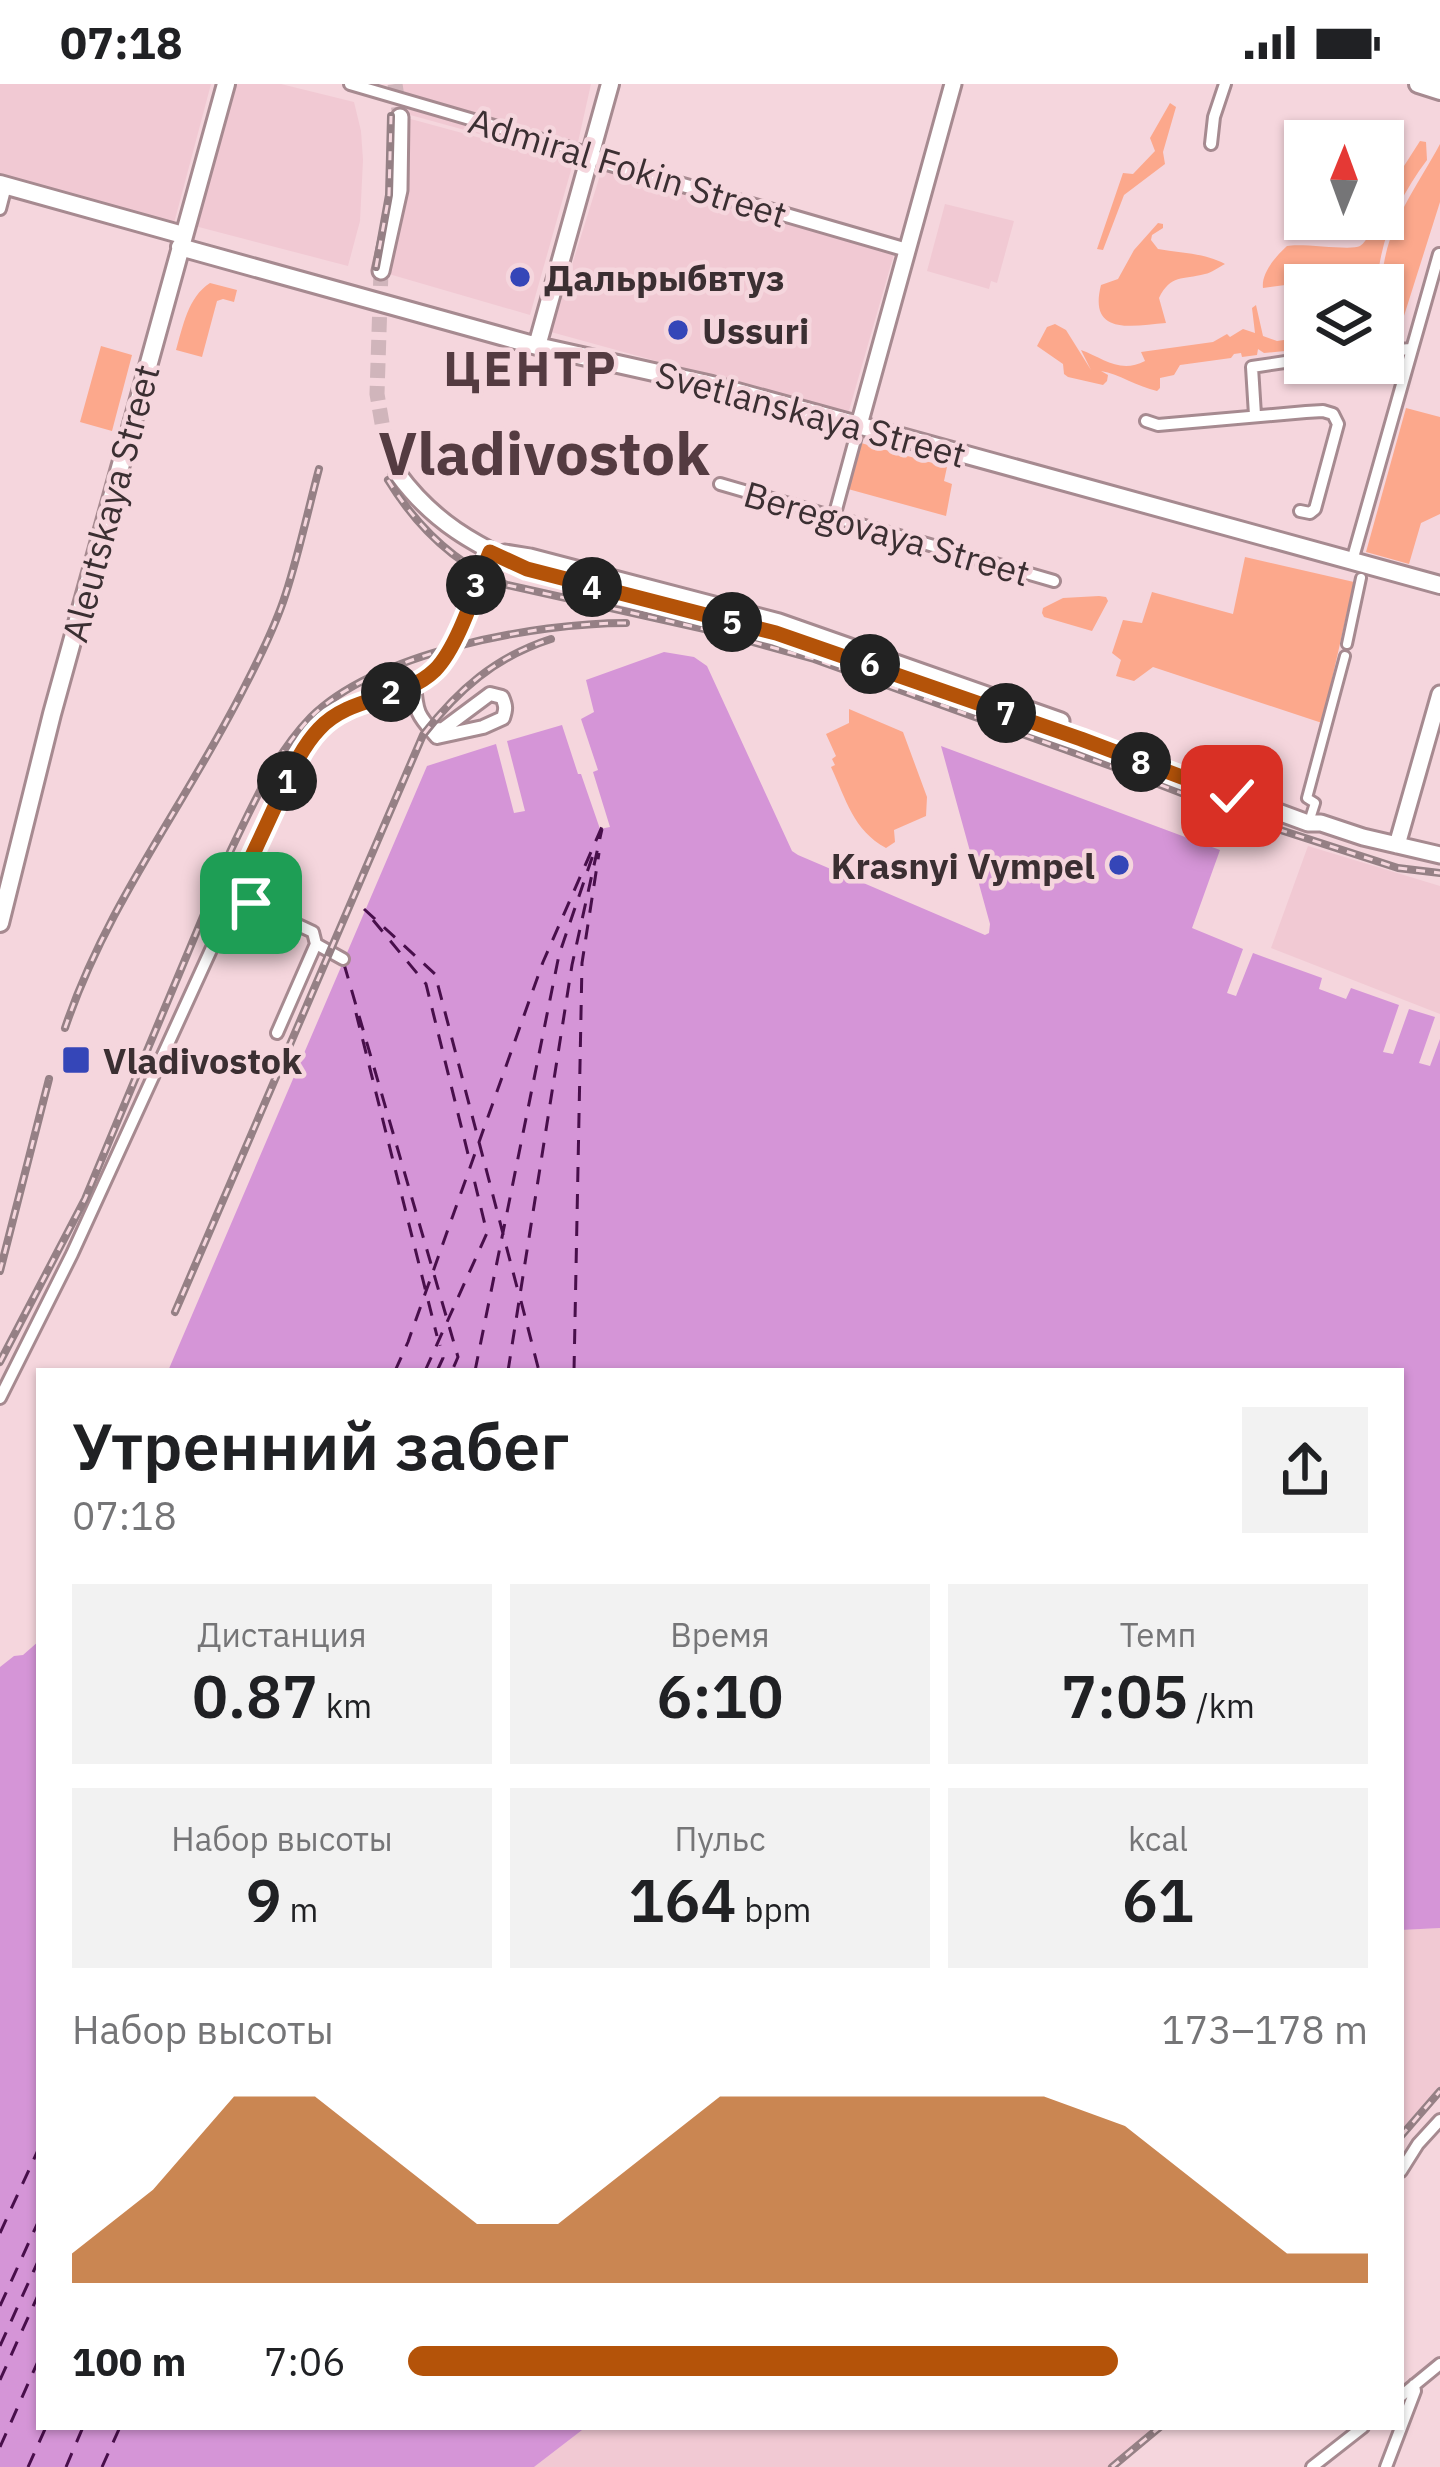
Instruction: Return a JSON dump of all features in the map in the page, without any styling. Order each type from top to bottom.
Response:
[{"type":"main road","name":"Aleutskaya Street","points":[[0,923],[52,713],[226,84]]},
{"type":"main road","points":[[536,346],[610,84]]},
{"type":"main road","points":[[859,425],[953,84]]},
{"type":"main road","points":[[1418,84],[1440,91]]},
{"type":"main road","points":[[381,271],[399,190],[400,117]]},
{"type":"main road","name":"Svetlanskaya Street","points":[[3,185],[536,346],[859,425],[1440,585]]},
{"type":"main road","points":[[398,474],[434,516],[527,569],[776,633],[1314,821],[1440,855]]},
{"type":"main road","points":[[1397,845],[1440,694]]},
{"type":"street","name":"Admiral Fokin Street","points":[[350,84],[907,250]]},
{"type":"street","points":[[1211,144],[1225,84]]},
{"type":"street","points":[[0,209],[3,185]]},
{"type":"street","points":[[1352,561],[1439,254]]},
{"type":"street","points":[[1404,350],[1411,349]]},
{"type":"street","points":[[1255,416],[1254,364],[1284,361]]},
{"type":"street","points":[[1147,421],[1158,424],[1324,411],[1336,417],[1315,509],[1300,511]]},
{"type":"street","points":[[834,517],[859,425]]},
{"type":"street","name":"Beregovaya Street","points":[[720,484],[1054,581]]},
{"type":"street","points":[[0,1399],[72,1254],[300,755],[331,718],[435,670],[449,650],[490,552]]},
{"type":"street","points":[[1347,644],[1361,578]]},
{"type":"street","points":[[1314,821],[1315,803],[1307,798],[1345,656]]},
{"type":"street","points":[[414,683],[422,724],[437,737],[494,724],[503,718],[505,703],[502,697],[490,694],[443,729],[431,730]]},
{"type":"street","points":[[234,895],[314,932],[316,944],[277,1033]]},
{"type":"street","points":[[316,944],[343,959]]},
{"type":"street","points":[[1404,2166],[1440,2120]]},
{"type":"street","points":[[1404,2393],[1440,2364]]},
{"type":"street","points":[[1404,2419],[1414,2385]]},
{"type":"street","points":[[1312,2467],[1359,2430]]},
{"type":"street","points":[[1387,2467],[1400,2430]]},
{"type":"shaded area","points":[[0,84],[211,84],[173,227],[0,179]]},
{"type":"shaded area","points":[[234,84],[281,84],[354,102],[363,160],[360,221],[348,266],[195,226]]},
{"type":"shaded area","points":[[400,84],[591,84],[574,160],[403,113]]},
{"type":"shaded area","points":[[1170,103],[1176,107],[1163,152],[1165,164],[1124,195],[1103,250],[1097,249],[1123,173],[1133,174],[1155,151],[1150,138]]},
{"type":"shaded area","points":[[407,118],[573,163],[530,315],[382,272]]},
{"type":"shaded area","points":[[1420,141],[1426,142],[1427,160],[1404,197],[1404,166]]},
{"type":"shaded area","points":[[1440,144],[1440,202],[1404,316],[1404,264],[1384,264],[1391,240],[1404,240],[1404,209]]},
{"type":"shaded area","points":[[602,169],[894,254],[848,414],[551,332]]},
{"type":"shaded area","points":[[945,204],[1014,221],[997,283],[991,281],[989,289],[927,271]]},
{"type":"shaded area","points":[[1158,223],[1163,228],[1151,240],[1158,249],[1225,264],[1168,285],[1159,298],[1166,323],[1127,326],[1107,320],[1101,313],[1101,285],[1118,279],[1134,250]]},
{"type":"shaded area","points":[[1386,240],[1380,264],[1284,264],[1284,285],[1263,288],[1267,271],[1287,246]]},
{"type":"shaded area","points":[[210,283],[237,290],[234,302],[217,301],[202,357],[176,350],[191,304]]},
{"type":"shaded area","points":[[1256,305],[1263,336],[1284,340],[1284,351],[1258,349],[1257,355],[1242,357],[1241,353],[1180,365],[1174,375],[1160,378],[1157,391],[1101,371],[1108,375],[1103,385],[1068,377],[1063,364],[1037,346],[1047,327],[1055,324],[1066,330],[1091,370],[1081,350],[1112,363],[1136,365],[1145,361],[1141,352],[1213,342],[1243,329],[1255,333],[1252,308]]},
{"type":"shaded area","points":[[101,346],[132,355],[112,431],[80,422]]},
{"type":"shaded area","points":[[1406,408],[1440,417],[1440,514],[1421,523],[1409,564],[1366,552]]},
{"type":"shaded area","points":[[861,443],[947,467],[944,481],[952,484],[946,516],[848,489]]},
{"type":"shaded area","points":[[1245,557],[1354,582],[1322,723],[1153,667],[1134,681],[1116,676],[1121,660],[1112,653],[1123,620],[1142,623],[1152,592],[1233,614]]},
{"type":"shaded area","points":[[1099,596],[1108,601],[1092,631],[1042,613],[1063,598]]},
{"type":"shaded area","points":[[664,652],[694,657],[707,666],[792,851],[985,935],[990,924],[941,746],[1220,850],[1192,928],[1243,949],[1227,993],[1236,996],[1253,953],[1322,978],[1319,989],[1346,999],[1351,988],[1399,1005],[1383,1052],[1393,1054],[1409,1009],[1435,1017],[1419,1063],[1430,1066],[1440,1039],[1440,1928],[1404,1930],[1404,1368],[169,1368],[427,766],[496,744],[514,813],[525,811],[507,741],[562,725],[600,829],[610,827],[581,719],[594,712],[586,680]]},
{"type":"shaded area","points":[[849,709],[903,732],[927,797],[926,816],[894,830],[895,842],[886,848],[858,823],[831,767],[836,756],[826,734],[849,723]]},
{"type":"shaded area","points":[[1308,846],[1440,886],[1440,1014],[1271,948]]},
{"type":"shaded area","points":[[36,1644],[36,2430],[582,2430],[534,2467],[0,2467],[0,1667]]},
{"type":"shaded area","points":[[1440,1928],[1440,2091],[1404,2133],[1404,1930]]},
{"type":"shaded area","points":[[582,2430],[1156,2430],[1112,2467],[534,2467]]},
{"type":"ferry route","points":[[396,1368],[543,962],[604,822]]},
{"type":"ferry route","points":[[508,1368],[572,965],[602,829]]},
{"type":"ferry route","points":[[476,1368],[559,955],[596,846]]},
{"type":"ferry route","points":[[574,1368],[582,963],[599,853]]},
{"type":"ferry route","points":[[364,909],[435,974],[518,1291]]},
{"type":"ferry route","points":[[373,920],[426,984],[470,1162]]},
{"type":"ferry route","points":[[344,964],[458,1357],[453,1368]]},
{"type":"ferry route","points":[[356,1013],[437,1336]]},
{"type":"ferry route","points":[[426,1368],[487,1233],[472,1171]]},
{"type":"ferry route","points":[[521,1301],[538,1368]]},
{"type":"ferry route","points":[[438,1368],[443,1358],[440,1345]]},
{"type":"ferry route","points":[[0,2233],[36,2155]]},
{"type":"ferry route","points":[[0,2306],[36,2227]]},
{"type":"ferry route","points":[[0,2346],[36,2266]]},
{"type":"ferry route","points":[[0,2380],[36,2300]]},
{"type":"ferry route","points":[[0,2447],[36,2366]]},
{"type":"ferry route","points":[[28,2467],[45,2430]]},
{"type":"ferry route","points":[[66,2467],[82,2430]]},
{"type":"ferry route","points":[[102,2467],[119,2430]]},
{"type":"tunnel","points":[[395,84],[400,117]]},
{"type":"tunnel","points":[[381,271],[377,394],[398,474]]},
{"type":"railway","points":[[376,267],[389,195],[391,116]]},
{"type":"railway","points":[[65,1028],[103,938],[267,641],[291,578],[319,469]]},
{"type":"railway","points":[[388,480],[439,543],[471,567],[507,585],[814,659],[1265,825],[1398,868],[1440,873]]},
{"type":"railway","points":[[0,1362],[85,1199],[230,852],[265,781],[298,732],[340,694],[416,659],[504,636],[626,623]]},
{"type":"railway","points":[[175,1312],[423,735],[479,677],[512,655],[551,639]]},
{"type":"railway","points":[[0,1271],[49,1079]]},
{"type":"railway","points":[[1404,2133],[1440,2091]]},
{"type":"railway","points":[[1112,2467],[1156,2430]]},
{"type":"place","name":"Дальрыбвтуз","points":[[520,277]]},
{"type":"place","name":"Ussuri","points":[[678,330]]},
{"type":"place","name":"Krasnyi Vympel","points":[[1119,865]]},
{"type":"place","name":"Vladivostok","points":[[76,1060]]},
{"type":"district","name":"ЦЕНТР","points":[[531,368]]},
{"type":"district","name":"Vladivostok","points":[[544,452]]},
{"type":"route","points":[[251,903],[234,895],[300,755],[317,730],[356,704],[414,683],[435,670],[452,646],[490,552],[527,569],[776,633],[860,660],[1232,796]]}]
